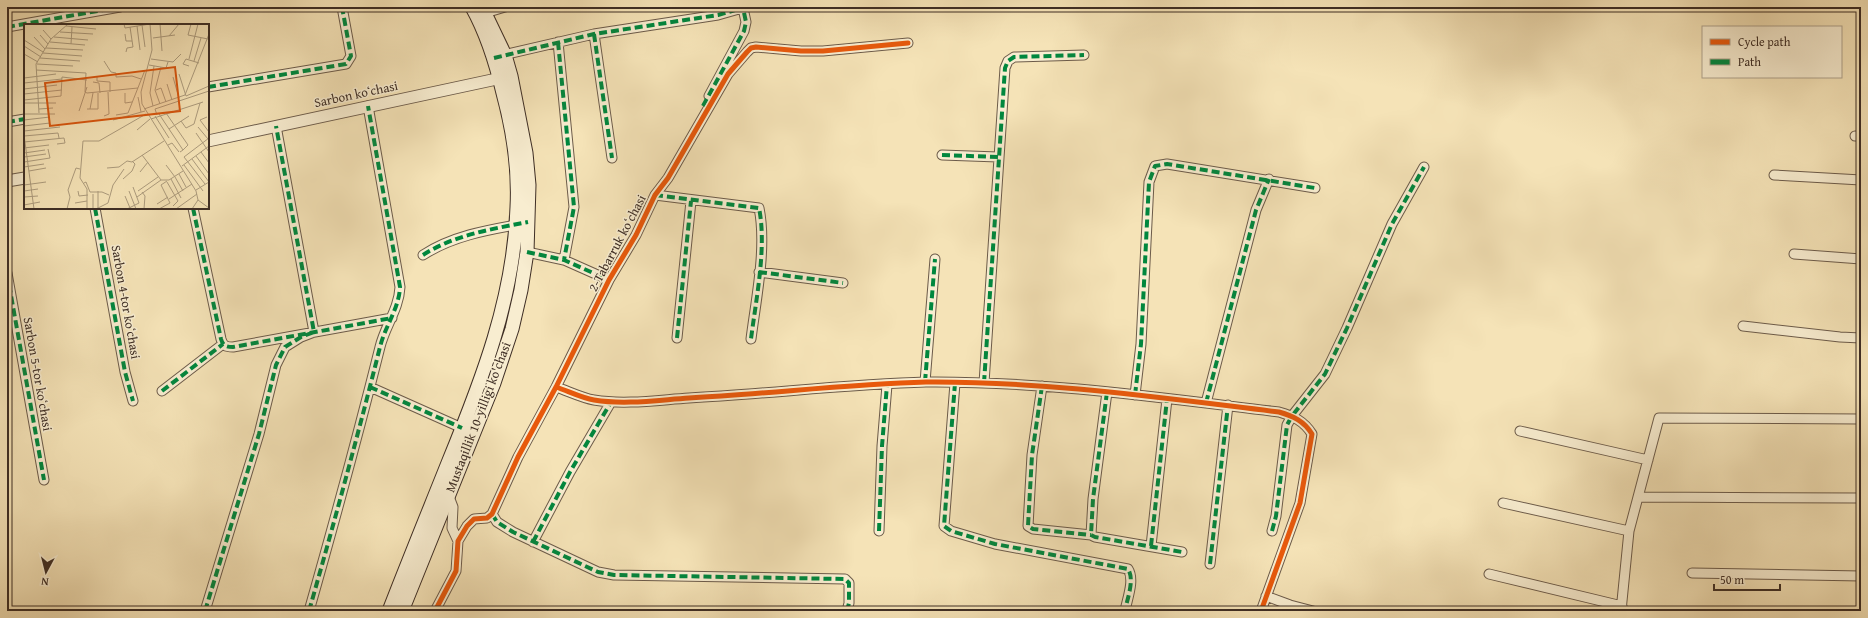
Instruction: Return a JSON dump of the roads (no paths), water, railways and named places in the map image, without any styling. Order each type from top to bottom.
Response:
[{"type":"main road","name":"Mustaqillik 10-yilligi ko'chasi","points":[[472,7],[499,56]]},
{"type":"main road","name":"Mustaqillik 10-yilligi ko'chasi","points":[[388,611],[484,372],[501,317],[529,185],[526,153],[499,56],[483,10]]},
{"type":"main road","name":"Mustaqillik 10-yilligi ko'chasi","points":[[402,611],[494,383],[512,329],[521,290],[527,252],[522,223]]},
{"type":"street","points":[[34,23],[102,8],[120,7]]},
{"type":"street","points":[[209,87],[346,64],[351,56],[342,7]]},
{"type":"street","points":[[483,10],[505,7]]},
{"type":"street","points":[[499,56],[594,34],[718,15],[745,7]]},
{"type":"street","name":"2-Tabarruk koʻchasi","points":[[668,178],[667,173],[669,168],[744,31],[746,22],[745,7]]},
{"type":"street","points":[[7,27],[24,24]]},
{"type":"street","points":[[594,34],[612,158]]},
{"type":"street","points":[[558,42],[574,207],[564,260]]},
{"type":"street","name":"2-Tabarruk koʻchasi","points":[[492,514],[518,457],[556,387],[609,280],[636,235],[655,195],[668,178],[737,61],[751,48],[762,47],[801,51],[908,43]]},
{"type":"street","points":[[984,383],[1005,68],[1008,61],[1014,57],[1084,55]]},
{"type":"street","name":"Sarbon koʻchasi","points":[[209,141],[505,77]]},
{"type":"street","points":[[309,611],[355,446],[382,337],[392,318],[399,298],[400,287],[368,106]]},
{"type":"street","points":[[7,122],[24,118]]},
{"type":"street","points":[[276,126],[314,332]]},
{"type":"street","points":[[942,155],[998,157]]},
{"type":"street","points":[[1135,395],[1141,344],[1148,182],[1155,166],[1167,164],[1269,179],[1315,188]]},
{"type":"street","points":[[1272,531],[1287,425],[1292,416],[1325,374],[1347,328],[1392,224],[1424,167]]},
{"type":"street","points":[[1774,175],[1861,180]]},
{"type":"street","points":[[7,181],[24,178]]},
{"type":"street","points":[[1206,403],[1256,210],[1269,179]]},
{"type":"street","name":"2-Tabarruk koʻchasi","points":[[655,195],[691,201],[759,208],[761,234],[760,272],[751,339]]},
{"type":"street","points":[[677,338],[691,201]]},
{"type":"street","name":"Sarbon 4-tor koʻchasi","points":[[95,209],[125,372],[133,401]]},
{"type":"street","points":[[193,209],[223,344],[227,347],[392,318]]},
{"type":"street","points":[[423,255],[439,245],[480,232],[522,223]]},
{"type":"street","name":"2-Tabarruk koʻchasi","points":[[527,252],[564,260],[609,280]]},
{"type":"street","points":[[1794,254],[1861,259]]},
{"type":"street","points":[[925,382],[935,259]]},
{"type":"street","points":[[760,272],[843,283]]},
{"type":"street","name":"Sarbon 5-tor koʻchasi","points":[[7,273],[44,480]]},
{"type":"street","points":[[1743,326],[1861,338]]},
{"type":"street","points":[[205,611],[259,434],[276,365],[286,347],[301,337],[314,332]]},
{"type":"street","points":[[162,391],[223,344]]},
{"type":"street","points":[[556,387],[592,400],[611,402],[925,382],[984,383],[1042,386],[1107,392],[1228,405],[1279,412],[1292,416],[1306,425],[1312,434],[1300,503],[1260,611]]},
{"type":"street","points":[[955,383],[944,526],[951,531],[995,544],[1128,569],[1131,573],[1125,611]]},
{"type":"street","points":[[879,531],[882,446],[887,385]]},
{"type":"street","points":[[1042,386],[1032,456],[1028,526],[1033,529],[1091,535],[1095,537],[1182,552]]},
{"type":"street","points":[[370,387],[462,428]]},
{"type":"street","points":[[1091,535],[1092,507],[1107,392]]},
{"type":"street","points":[[1151,546],[1167,399]]},
{"type":"street","points":[[533,542],[570,472],[611,402]]},
{"type":"street","points":[[1210,564],[1222,469],[1228,405]]},
{"type":"street","points":[[1489,574],[1621,609],[1629,531],[1640,496],[1659,418],[1861,419]]},
{"type":"street","points":[[1520,431],[1648,460]]},
{"type":"street","points":[[448,494],[453,507],[452,528],[458,541]]},
{"type":"street","points":[[1640,496],[1861,498]]},
{"type":"street","points":[[1503,503],[1629,531]]},
{"type":"street","points":[[435,611],[456,571],[458,541],[467,526],[474,519],[488,518],[492,514],[497,522],[533,542],[598,572],[614,575],[846,579],[850,583],[847,611]]},
{"type":"street","points":[[1692,573],[1861,576]]},
{"type":"street","points":[[1266,596],[1290,605],[1313,611]]}]
